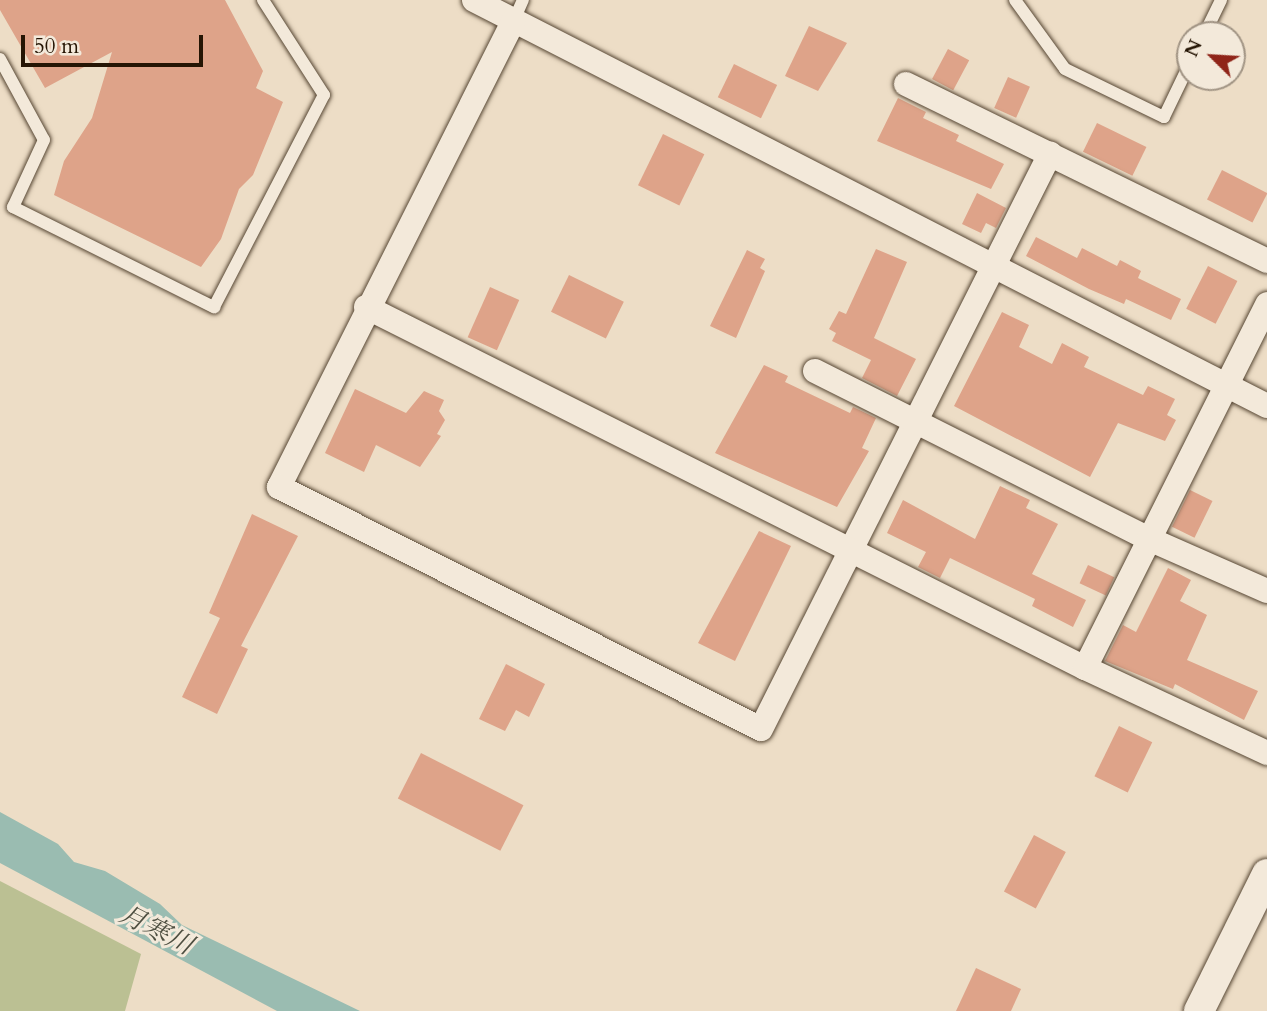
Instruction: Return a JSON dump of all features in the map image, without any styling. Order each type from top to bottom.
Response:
[{"type":"street","points":[[474,0],[518,10],[992,269],[1267,406]]},
{"type":"street","points":[[518,10],[366,307],[279,487],[761,729],[1050,155]]},
{"type":"street","points":[[905,84],[1267,261]]},
{"type":"street","points":[[1085,668],[1267,304]]},
{"type":"street","points":[[366,307],[1085,668],[1267,753]]},
{"type":"street","points":[[815,371],[1149,539],[1267,591]]},
{"type":"street","points":[[1199,1011],[1267,874]]},
{"type":"lane","points":[[1015,0],[1065,69],[1164,117],[1177,91]]},
{"type":"lane","points":[[1211,21],[1221,0]]},
{"type":"lane","points":[[0,60],[44,140],[13,207],[214,307],[324,95],[267,2]]},
{"type":"green space","points":[[0,881],[141,954],[125,1011],[0,1011]]},
{"type":"water","name":"月寒川","points":[[0,812],[58,844],[74,862],[105,871],[160,904],[182,925],[360,1011],[277,1011],[0,863]]},
{"type":"building","points":[[0,0],[225,0],[263,71],[256,88],[283,102],[253,175],[239,189],[221,239],[201,267],[54,195],[64,161],[92,118],[112,52],[45,88],[0,10]]},
{"type":"building","points":[[809,26],[847,43],[818,91],[785,76]]},
{"type":"building","points":[[948,49],[969,60],[953,90],[932,79]]},
{"type":"building","points":[[734,64],[777,85],[761,118],[718,97]]},
{"type":"building","points":[[1008,77],[1030,87],[1016,118],[994,108]]},
{"type":"building","points":[[898,98],[926,112],[923,118],[959,135],[956,141],[1004,164],[991,189],[877,141]]},
{"type":"building","points":[[1097,123],[1146,147],[1132,176],[1083,152]]},
{"type":"building","points":[[663,134],[704,154],[679,205],[638,185]]},
{"type":"building","points":[[1222,170],[1267,193],[1252,223],[1207,199]]},
{"type":"building","points":[[977,193],[1006,208],[996,228],[986,223],[981,233],[962,224]]},
{"type":"building","points":[[1036,237],[1077,258],[1082,248],[1117,266],[1120,260],[1141,271],[1138,278],[1181,299],[1171,320],[1126,299],[1124,304],[1089,289],[1026,256]]},
{"type":"building","points":[[876,249],[907,262],[874,338],[916,359],[897,396],[862,378],[871,360],[832,341],[836,333],[829,329],[839,311],[846,314]]},
{"type":"building","points":[[747,250],[765,259],[760,268],[765,271],[736,338],[710,326]]},
{"type":"building","points":[[1208,266],[1237,281],[1216,324],[1186,309]]},
{"type":"building","points":[[569,275],[624,302],[606,339],[551,312]]},
{"type":"building","points":[[490,287],[519,300],[497,350],[468,337]]},
{"type":"building","points":[[1002,312],[1029,325],[1019,347],[1052,364],[1062,343],[1089,357],[1084,367],[1143,395],[1148,386],[1175,399],[1167,415],[1176,420],[1165,441],[1118,423],[1090,477],[954,406]]},
{"type":"building","points":[[764,365],[788,376],[785,382],[850,413],[853,407],[876,418],[862,448],[869,451],[837,507],[715,453]]},
{"type":"building","points":[[355,389],[406,413],[424,391],[444,400],[439,411],[445,420],[437,434],[441,436],[420,467],[376,445],[364,472],[325,453]]},
{"type":"building","points":[[1000,486],[1030,500],[1026,508],[1058,524],[1032,574],[1086,600],[1073,627],[1032,606],[1035,599],[950,558],[940,578],[918,567],[926,552],[887,533],[903,500],[975,539]]},
{"type":"building","points":[[1190,490],[1212,501],[1194,538],[1172,527]]},
{"type":"building","points":[[252,514],[298,536],[241,646],[248,649],[217,714],[182,697],[220,618],[209,613]]},
{"type":"building","points":[[759,531],[791,546],[735,661],[698,643]]},
{"type":"building","points":[[1088,565],[1114,577],[1106,595],[1080,583]]},
{"type":"building","points":[[1168,568],[1191,580],[1180,601],[1207,615],[1187,660],[1258,691],[1244,720],[1175,684],[1173,689],[1105,661],[1123,625],[1136,632]]},
{"type":"building","points":[[506,664],[545,684],[529,717],[516,710],[505,731],[479,719]]},
{"type":"building","points":[[1119,726],[1152,742],[1128,793],[1094,776]]},
{"type":"building","points":[[421,753],[523,805],[500,851],[398,798]]},
{"type":"building","points":[[1034,835],[1066,852],[1036,908],[1004,892]]},
{"type":"building","points":[[976,968],[1021,989],[1011,1011],[956,1011]]}]
